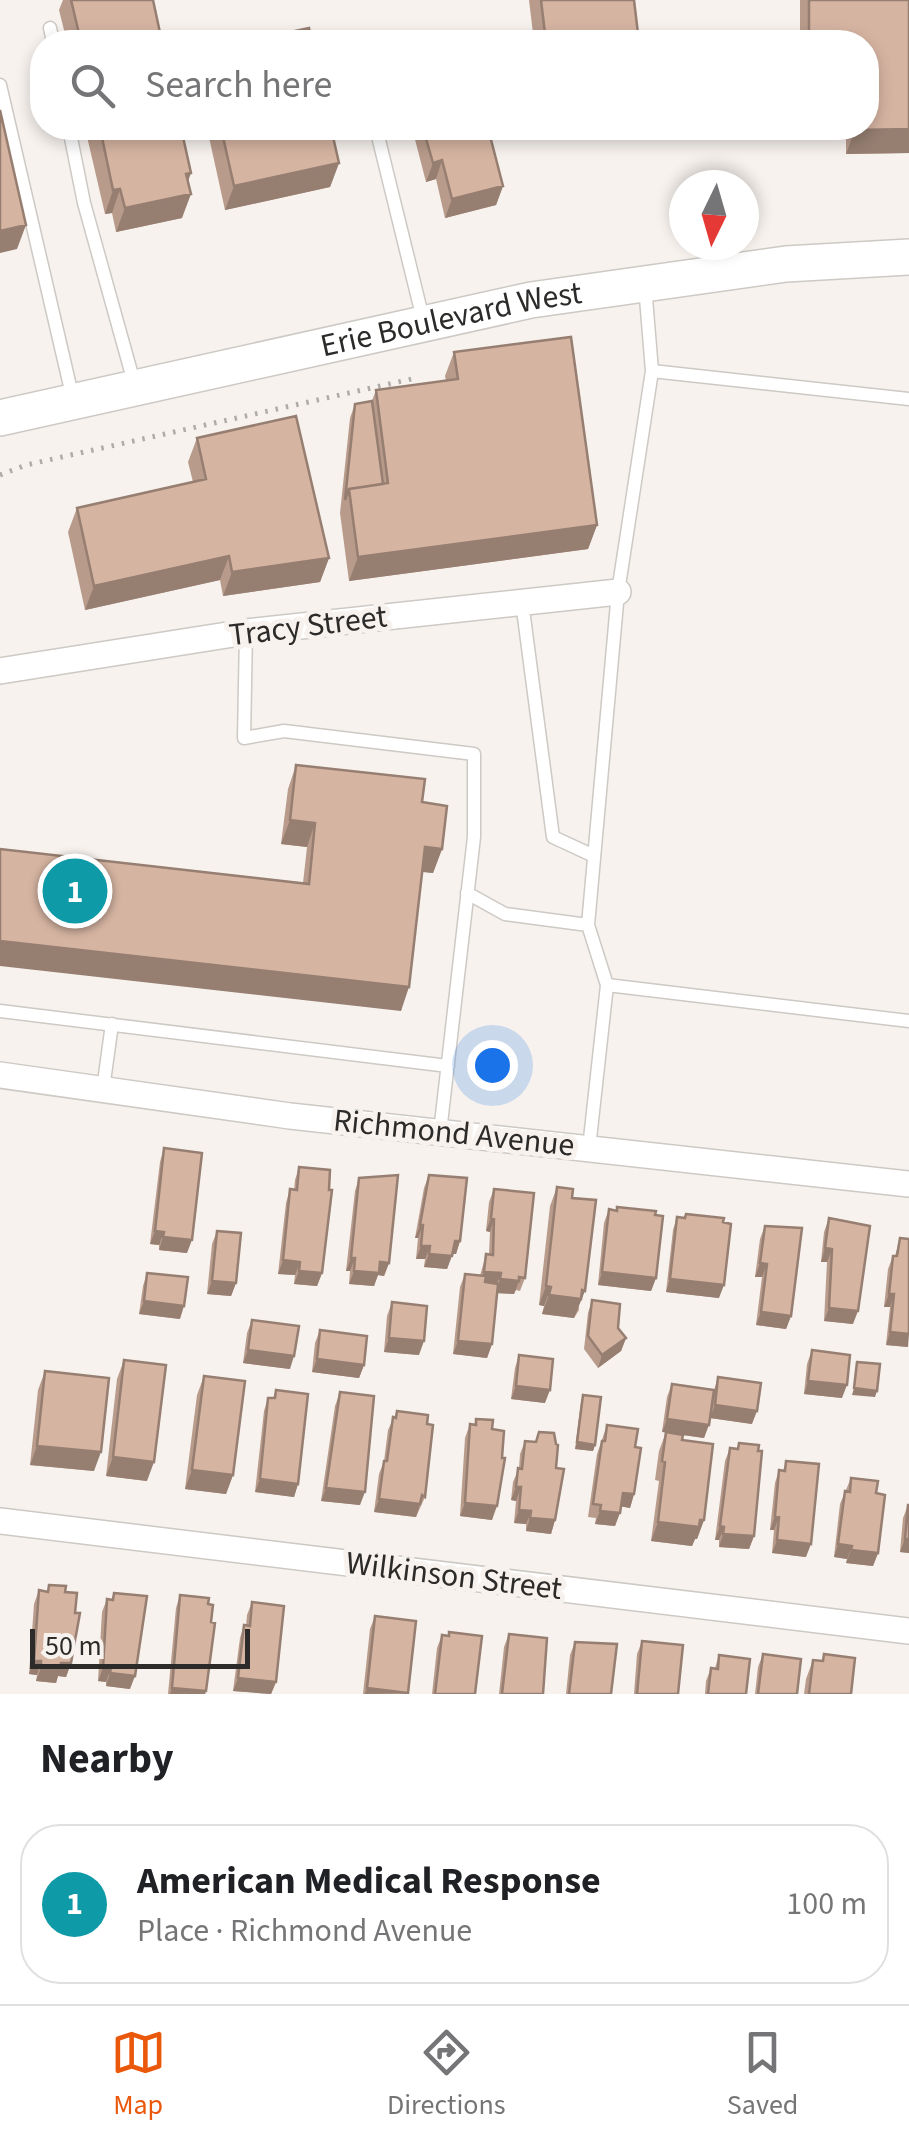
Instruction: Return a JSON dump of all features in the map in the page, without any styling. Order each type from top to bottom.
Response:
[{"type":"main road","name":"Erie Boulevard West","points":[[0,418],[532,300],[786,264],[909,256]]},
{"type":"street","name":"Tracy Street","points":[[0,672],[246,632],[618,592]]},
{"type":"street","name":"Richmond Avenue","points":[[0,1075],[440,1132],[909,1184]]},
{"type":"street","name":"Wilkinson Street","points":[[0,1522],[909,1631]]},
{"type":"lane","points":[[0,85],[73,402]]},
{"type":"lane","points":[[72,140],[84,203],[136,388]]},
{"type":"lane","points":[[379,140],[424,324]]},
{"type":"lane","points":[[590,1148],[607,985],[588,925],[618,592],[652,371],[645,284]]},
{"type":"lane","points":[[652,371],[909,399]]},
{"type":"lane","points":[[522,602],[553,837],[594,856]]},
{"type":"lane","points":[[246,632],[244,738],[284,731],[474,754],[474,837],[440,1132]]},
{"type":"lane","points":[[468,892],[505,914],[588,925]]},
{"type":"lane","points":[[607,985],[909,1022]]},
{"type":"lane","points":[[0,1011],[448,1066]]},
{"type":"lane","points":[[103,1090],[112,1024]]},
{"type":"path","points":[[0,475],[26,465],[416,378]]},
{"type":"building","points":[[71,0],[153,0],[159,30],[78,30]]},
{"type":"building","points":[[541,0],[634,0],[638,30],[545,30]]},
{"type":"building","points":[[809,0],[909,0],[909,129],[879,130],[879,30],[809,30]]},
{"type":"building","points":[[0,110],[26,225],[0,231]]},
{"type":"building","points":[[103,140],[184,140],[191,194],[125,208],[120,189],[113,190]]},
{"type":"building","points":[[224,140],[334,140],[339,163],[234,186]]},
{"type":"building","points":[[426,140],[491,140],[503,186],[452,199],[442,160],[433,163]]},
{"type":"building","points":[[571,337],[597,525],[358,557],[349,489],[388,483],[376,390],[458,379],[454,352]]},
{"type":"building","points":[[372,401],[383,484],[349,489],[345,500],[355,404]]},
{"type":"building","points":[[296,416],[329,558],[232,572],[229,556],[94,586],[77,508],[206,479],[197,438]]},
{"type":"building","points":[[296,765],[425,779],[422,802],[447,806],[442,849],[425,847],[409,987],[0,941],[0,849],[309,884],[315,823],[290,820]]},
{"type":"building","points":[[164,1148],[202,1153],[192,1240],[163,1237],[164,1232],[155,1231]]},
{"type":"building","points":[[299,1167],[330,1170],[332,1190],[322,1273],[299,1271],[300,1262],[283,1260],[290,1189],[297,1190]]},
{"type":"building","points":[[398,1175],[389,1263],[380,1262],[379,1273],[354,1271],[355,1258],[351,1258],[359,1178]]},
{"type":"building","points":[[429,1175],[467,1178],[460,1241],[455,1241],[452,1256],[429,1254],[430,1246],[421,1246],[420,1225]]},
{"type":"building","points":[[557,1187],[573,1189],[572,1198],[596,1200],[581,1299],[549,1295],[551,1287],[546,1286]]},
{"type":"building","points":[[494,1189],[534,1193],[525,1278],[519,1277],[519,1281],[500,1279],[501,1273],[484,1272],[486,1254],[493,1255]]},
{"type":"building","points":[[617,1207],[656,1211],[655,1215],[663,1216],[656,1278],[602,1272],[609,1209],[617,1211]]},
{"type":"building","points":[[686,1214],[724,1218],[723,1222],[731,1224],[724,1285],[670,1279],[677,1217],[685,1218]]},
{"type":"building","points":[[829,1218],[870,1226],[858,1311],[829,1308],[832,1249],[825,1248]]},
{"type":"building","points":[[765,1226],[802,1228],[791,1316],[761,1312],[767,1264],[760,1263]]},
{"type":"building","points":[[217,1231],[241,1233],[236,1283],[212,1281]]},
{"type":"building","points":[[900,1238],[909,1239],[909,1334],[890,1332],[893,1256],[897,1256]]},
{"type":"building","points":[[147,1273],[188,1277],[184,1306],[144,1301]]},
{"type":"building","points":[[465,1274],[486,1276],[485,1282],[498,1284],[492,1344],[458,1341]]},
{"type":"building","points":[[592,1300],[620,1304],[618,1328],[626,1338],[602,1355],[588,1336]]},
{"type":"building","points":[[392,1302],[427,1306],[424,1341],[389,1338]]},
{"type":"building","points":[[252,1320],[299,1326],[294,1356],[248,1350]]},
{"type":"building","points":[[320,1330],[367,1336],[364,1365],[317,1359]]},
{"type":"building","points":[[812,1350],[850,1355],[847,1385],[808,1381]]},
{"type":"building","points":[[519,1355],[553,1359],[550,1390],[516,1386]]},
{"type":"building","points":[[124,1360],[166,1365],[154,1462],[113,1457]]},
{"type":"building","points":[[857,1362],[880,1364],[877,1391],[854,1388]]},
{"type":"building","points":[[45,1371],[109,1378],[101,1452],[37,1446]]},
{"type":"building","points":[[204,1376],[245,1381],[233,1475],[192,1470]]},
{"type":"building","points":[[718,1377],[761,1383],[757,1411],[715,1405]]},
{"type":"building","points":[[672,1384],[714,1390],[709,1425],[667,1419]]},
{"type":"building","points":[[276,1390],[308,1394],[298,1484],[260,1479],[268,1398],[275,1398]]},
{"type":"building","points":[[340,1392],[374,1396],[365,1492],[326,1488]]},
{"type":"building","points":[[583,1395],[601,1397],[595,1445],[577,1442]]},
{"type":"building","points":[[397,1411],[428,1415],[427,1424],[433,1425],[425,1497],[422,1495],[420,1504],[379,1499]]},
{"type":"building","points":[[476,1419],[493,1420],[492,1429],[504,1431],[505,1458],[497,1506],[465,1503],[470,1424],[476,1425]]},
{"type":"building","points":[[607,1425],[638,1429],[635,1447],[641,1448],[634,1494],[623,1493],[620,1513],[600,1511],[601,1505],[593,1504]]},
{"type":"building","points":[[539,1432],[554,1433],[558,1445],[556,1468],[564,1469],[555,1520],[530,1518],[531,1511],[519,1510],[518,1468],[522,1469],[525,1441],[536,1442]]},
{"type":"building","points":[[666,1432],[683,1435],[682,1440],[713,1444],[704,1520],[700,1520],[699,1527],[658,1522]]},
{"type":"building","points":[[739,1443],[759,1445],[758,1451],[762,1451],[754,1536],[723,1534],[724,1527],[720,1526],[730,1448],[738,1449]]},
{"type":"building","points":[[786,1461],[819,1464],[811,1544],[777,1540],[779,1470],[785,1471]]},
{"type":"building","points":[[851,1478],[878,1481],[876,1493],[885,1495],[878,1553],[838,1544],[845,1491],[850,1492]]},
{"type":"building","points":[[908,1505],[909,1539],[905,1539]]},
{"type":"building","points":[[49,1585],[66,1586],[65,1592],[77,1593],[75,1613],[80,1613],[71,1663],[61,1663],[60,1670],[41,1668],[41,1661],[34,1661],[39,1590],[48,1592]]},
{"type":"building","points":[[114,1593],[147,1596],[135,1676],[110,1673],[111,1668],[103,1668],[107,1599],[113,1600]]},
{"type":"building","points":[[180,1595],[209,1598],[208,1604],[213,1605],[211,1622],[215,1623],[206,1691],[172,1688]]},
{"type":"building","points":[[252,1602],[284,1606],[276,1682],[238,1678],[244,1625],[250,1626]]},
{"type":"building","points":[[375,1616],[416,1621],[408,1693],[367,1688]]},
{"type":"building","points":[[449,1632],[482,1636],[475,1694],[435,1694],[442,1635],[449,1636]]},
{"type":"building","points":[[509,1634],[547,1638],[543,1694],[502,1694]]},
{"type":"building","points":[[642,1641],[683,1645],[678,1694],[637,1694]]},
{"type":"building","points":[[575,1642],[617,1644],[611,1694],[569,1694]]},
{"type":"building","points":[[763,1654],[801,1659],[797,1694],[758,1694]]},
{"type":"building","points":[[824,1654],[855,1658],[851,1694],[809,1694],[813,1660],[823,1661]]},
{"type":"building","points":[[719,1655],[750,1659],[746,1694],[708,1694],[711,1668],[718,1669]]},
{"type":"place","name":"American Medical Response","points":[[75,891]]}]
